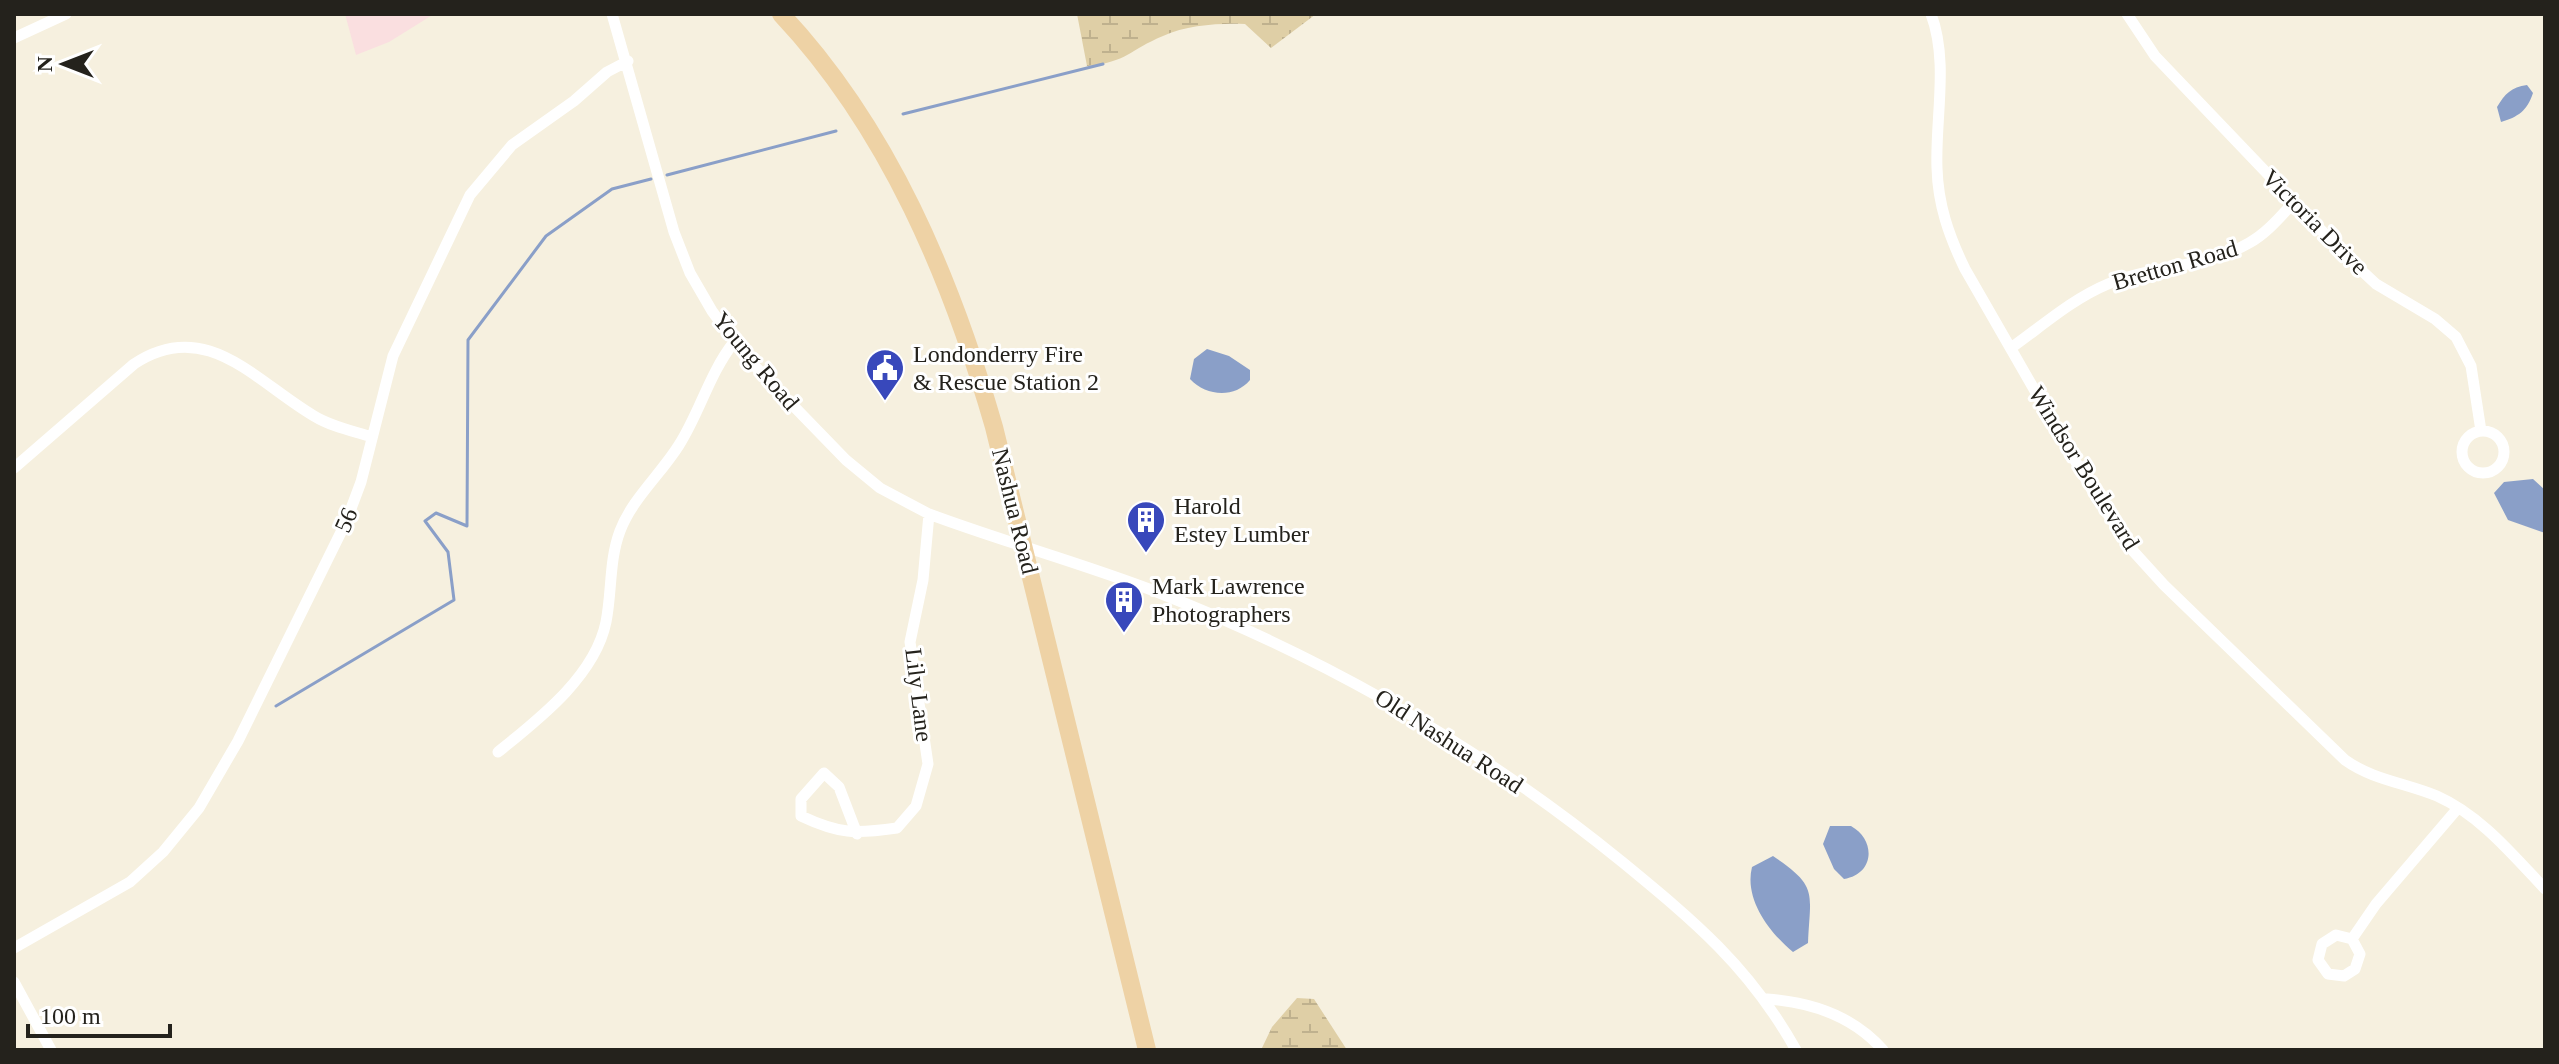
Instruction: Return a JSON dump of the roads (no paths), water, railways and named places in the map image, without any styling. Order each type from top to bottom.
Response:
[{"type":"main road","name":"Nashua Road","points":[[781,14],[861,120],[933,249],[970,345],[1023,546],[1147,1050]]},
{"type":"street","points":[[14,38],[66,14]]},
{"type":"street","name":"Young Road","points":[[612,14],[681,252],[701,292],[734,342],[846,460],[880,488],[929,514],[1023,546]]},
{"type":"street","name":"Windsor Boulevard","points":[[1931,14],[1938,60],[1937,170],[1942,214],[1965,269],[2102,506],[2164,585],[2345,760],[2368,774],[2433,795],[2458,808],[2501,844],[2545,889]]},
{"type":"street","name":"Victoria Drive","points":[[2127,14],[2155,56],[2376,284],[2441,323],[2456,337],[2471,366],[2481,431]]},
{"type":"street","name":"56","points":[[14,948],[130,882],[163,852],[199,808],[238,741],[346,522],[402,335],[482,177],[512,145],[574,101],[607,72],[628,61]]},
{"type":"street","name":"Bretton Road","points":[[2011,348],[2077,300],[2106,285],[2155,269],[2214,257],[2248,243],[2294,202]]},
{"type":"street","points":[[498,752],[525,730],[581,673],[594,655],[606,623],[615,546],[622,525],[680,444],[717,366],[734,342]]},
{"type":"street","points":[[14,468],[134,364],[154,352],[176,347],[198,347],[219,353],[313,416],[372,437]]},
{"type":"street","name":"Lily Lane","points":[[857,834],[839,787],[824,773],[801,799],[801,816],[832,831],[857,834],[897,828],[916,806],[928,764],[910,642],[923,580],[929,514]]},
{"type":"street","name":"Old Nashua Road","points":[[1023,546],[1126,580],[1251,631],[1338,672],[1415,717],[1554,809],[1710,936],[1767,999],[1796,1050]]},
{"type":"street","points":[[2352,939],[2383,896],[2458,808]]},
{"type":"street","points":[[14,982],[51,1050]]},
{"type":"street","points":[[1767,999],[1812,1005],[1866,1033],[1883,1050]]},
{"type":"water","points":[[2527,85],[2533,93],[2525,109],[2501,122],[2497,107],[2500,102],[2513,89]]},
{"type":"water","points":[[1207,349],[1229,356],[1250,370],[1250,380],[1228,393],[1212,392],[1197,385],[1190,379],[1194,359]]},
{"type":"water","points":[[2533,479],[2545,490],[2545,533],[2508,520],[2494,493],[2504,482]]},
{"type":"water","points":[[1830,826],[1851,826],[1865,839],[1868,848],[1866,864],[1854,876],[1844,879],[1834,869],[1823,844]]},
{"type":"water","points":[[1773,856],[1805,884],[1810,901],[1808,943],[1793,952],[1767,925],[1752,891],[1752,867]]},
{"type":"waterway","points":[[903,114],[1103,64]]},
{"type":"waterway","points":[[667,175],[836,131]]},
{"type":"waterway","points":[[276,706],[454,600],[448,552],[425,521],[436,513],[467,526],[468,340],[546,236],[612,189],[651,179]]},
{"type":"place","name":"Londonderry Fire & Rescue Station 2","points":[[885,402]]},
{"type":"place","name":"Harold Estey Lumber","points":[[1146,554]]},
{"type":"place","name":"Mark Lawrence Photographers","points":[[1124,634]]}]
